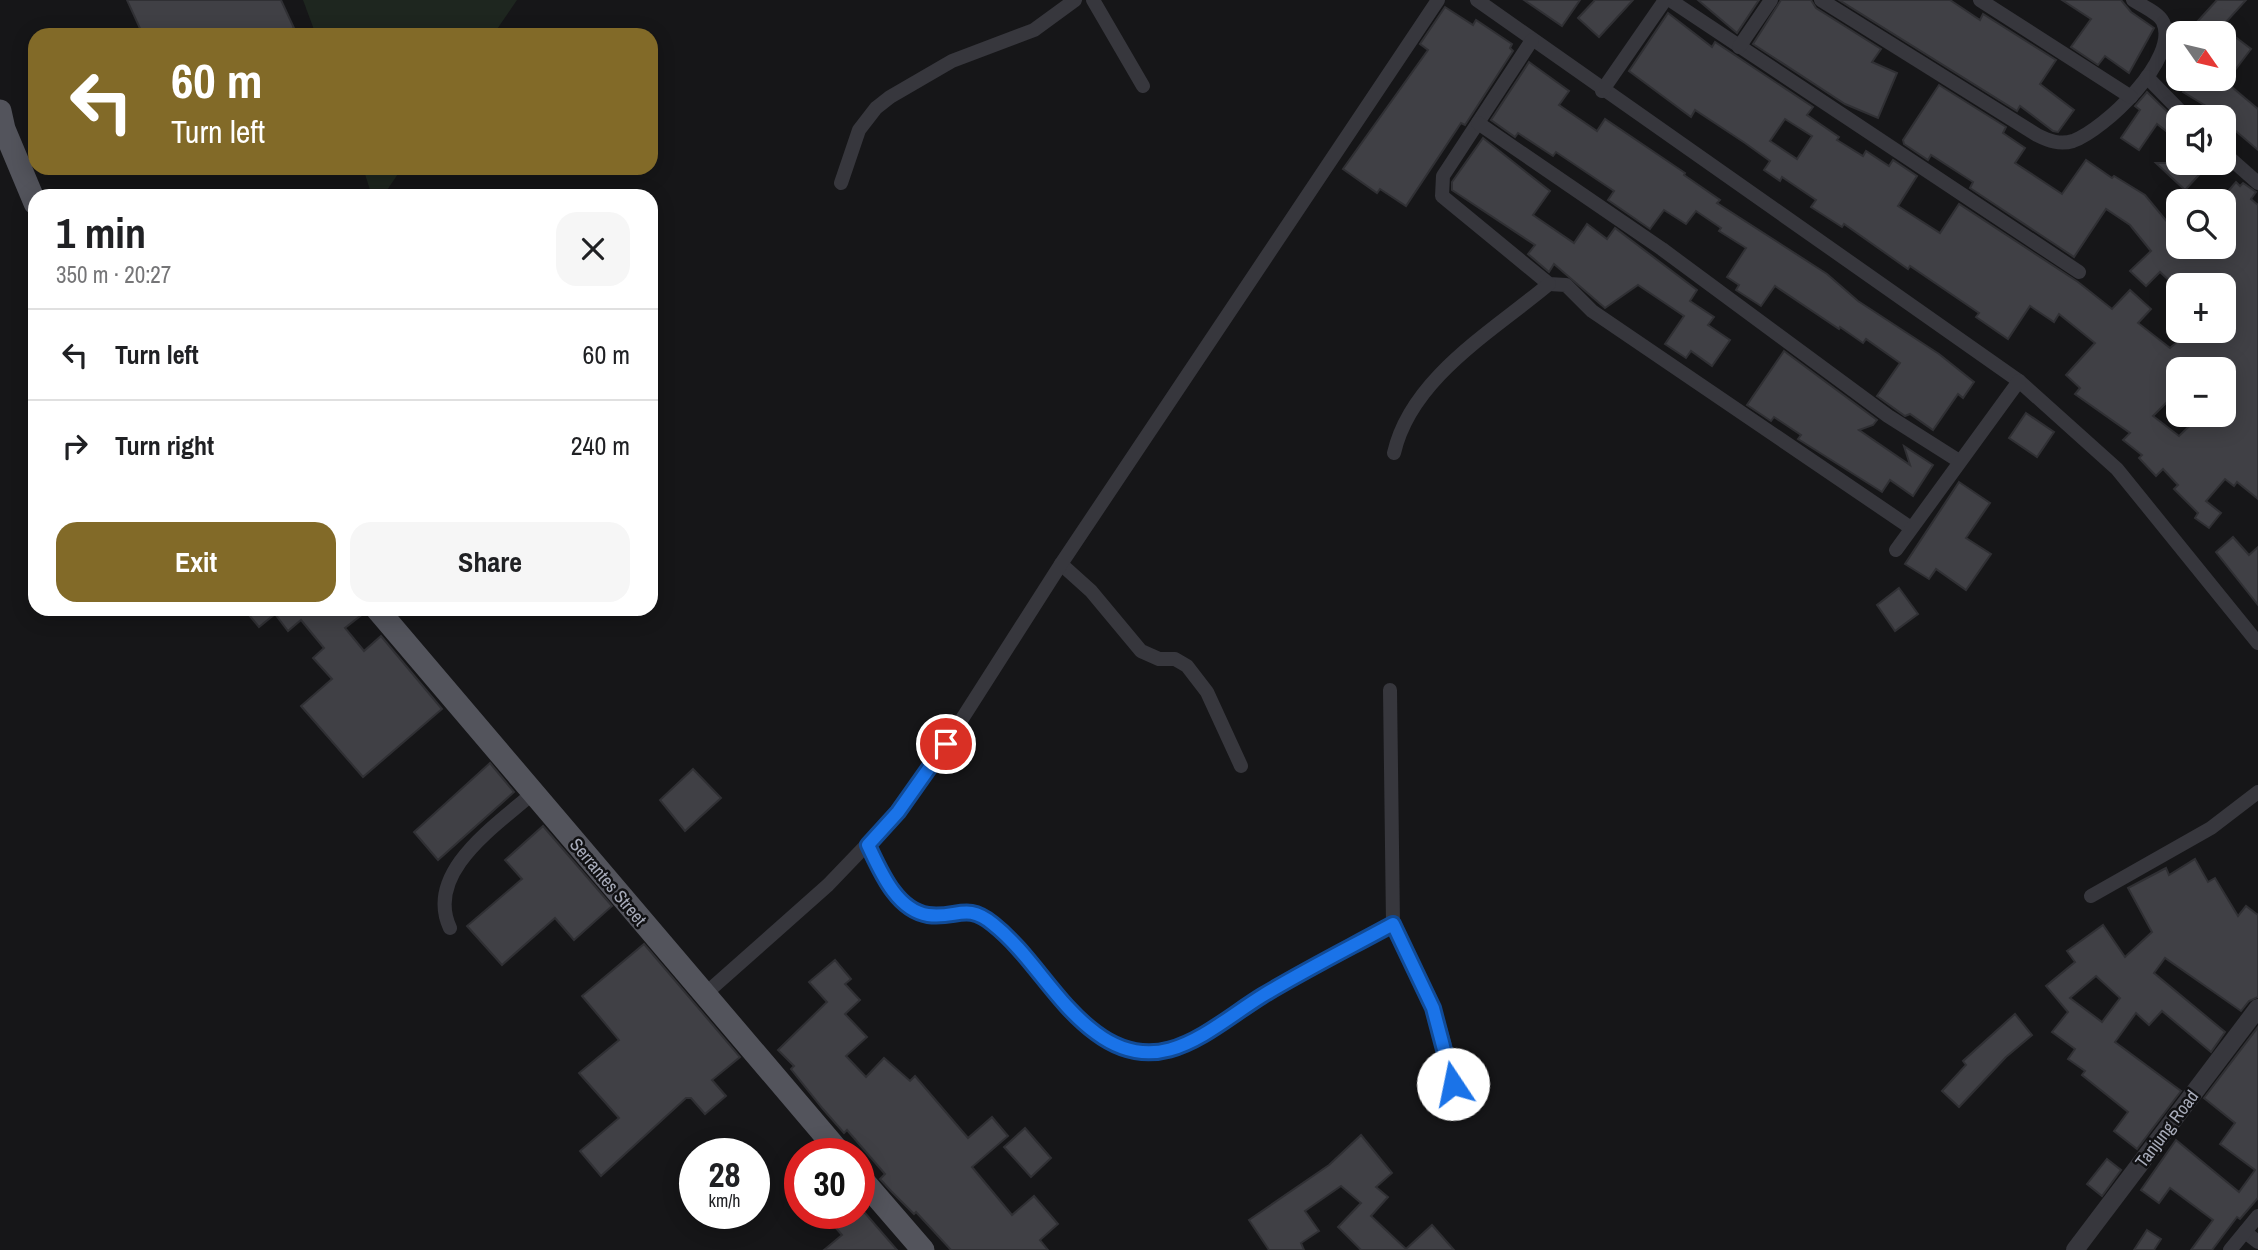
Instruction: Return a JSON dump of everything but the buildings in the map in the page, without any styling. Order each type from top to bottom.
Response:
[{"type":"main road","points":[[0,111],[4,129],[29,189]]},
{"type":"main road","name":"Serrantes Street","points":[[383,616],[827,1138]]},
{"type":"main road","points":[[875,1194],[923,1250]]},
{"type":"street","points":[[841,183],[859,130],[876,107],[890,96],[952,61],[1034,30],[1075,0]]},
{"type":"street","points":[[1093,0],[1143,86]]},
{"type":"street","points":[[704,995],[828,885],[868,845],[898,812],[932,766],[1061,564],[1438,0]]},
{"type":"street","points":[[1477,0],[1602,91],[2019,381],[2116,469],[2258,643]]},
{"type":"street","points":[[1602,91],[1665,0]]},
{"type":"street","points":[[1670,0],[2079,272]]},
{"type":"street","points":[[1739,47],[1771,0]]},
{"type":"street","points":[[1821,0],[2049,141],[2060,143],[2074,141],[2093,130],[2131,97],[2147,77],[2164,44],[2165,30],[2162,19],[2133,0]]},
{"type":"street","points":[[1980,0],[2131,97]]},
{"type":"street","points":[[1532,40],[1443,176],[1442,196],[1549,284],[1568,286],[1592,311],[1911,528]]},
{"type":"street","points":[[2147,77],[2174,105]]},
{"type":"street","points":[[1478,123],[1662,249],[1888,416],[1959,461]]},
{"type":"street","points":[[2236,164],[2258,183]]},
{"type":"street","points":[[1394,453],[1403,426],[1439,376],[1549,284]]},
{"type":"street","points":[[1896,550],[2019,381]]},
{"type":"street","points":[[1061,564],[1091,591],[1141,651],[1159,659],[1175,659],[1187,666],[1207,692],[1241,766]]},
{"type":"street","points":[[1390,690],[1393,924],[1418,971],[1442,1033],[1453,1084],[1452,1109]]},
{"type":"street","points":[[2091,896],[2211,828],[2258,792]]},
{"type":"street","points":[[450,928],[444,912],[443,896],[454,872],[488,832],[534,793]]},
{"type":"street","points":[[868,845],[887,883],[900,899],[928,915],[967,911],[984,917],[1007,937],[1075,1015],[1095,1032],[1125,1049],[1168,1049],[1203,1038],[1263,996],[1393,924]]},
{"type":"street","name":"Tanjung Road","points":[[2075,1250],[2258,1008]]},
{"type":"street","points":[[2231,1250],[2258,1216]]},
{"type":"street","points":[[2245,1232],[2258,1242]]},
{"type":"shaded area","points":[[303,0],[517,0],[498,28],[313,28]]},
{"type":"shaded area","points":[[365,175],[397,175],[388,189],[370,189]]},
{"type":"route","points":[[946,744],[898,812],[868,845],[881,873],[900,899],[919,912],[935,915],[974,912],[995,925],[1075,1015],[1109,1042],[1125,1049],[1145,1051],[1168,1049],[1203,1038],[1263,996],[1393,924],[1418,971],[1433,1008],[1442,1033],[1453,1084]]}]
